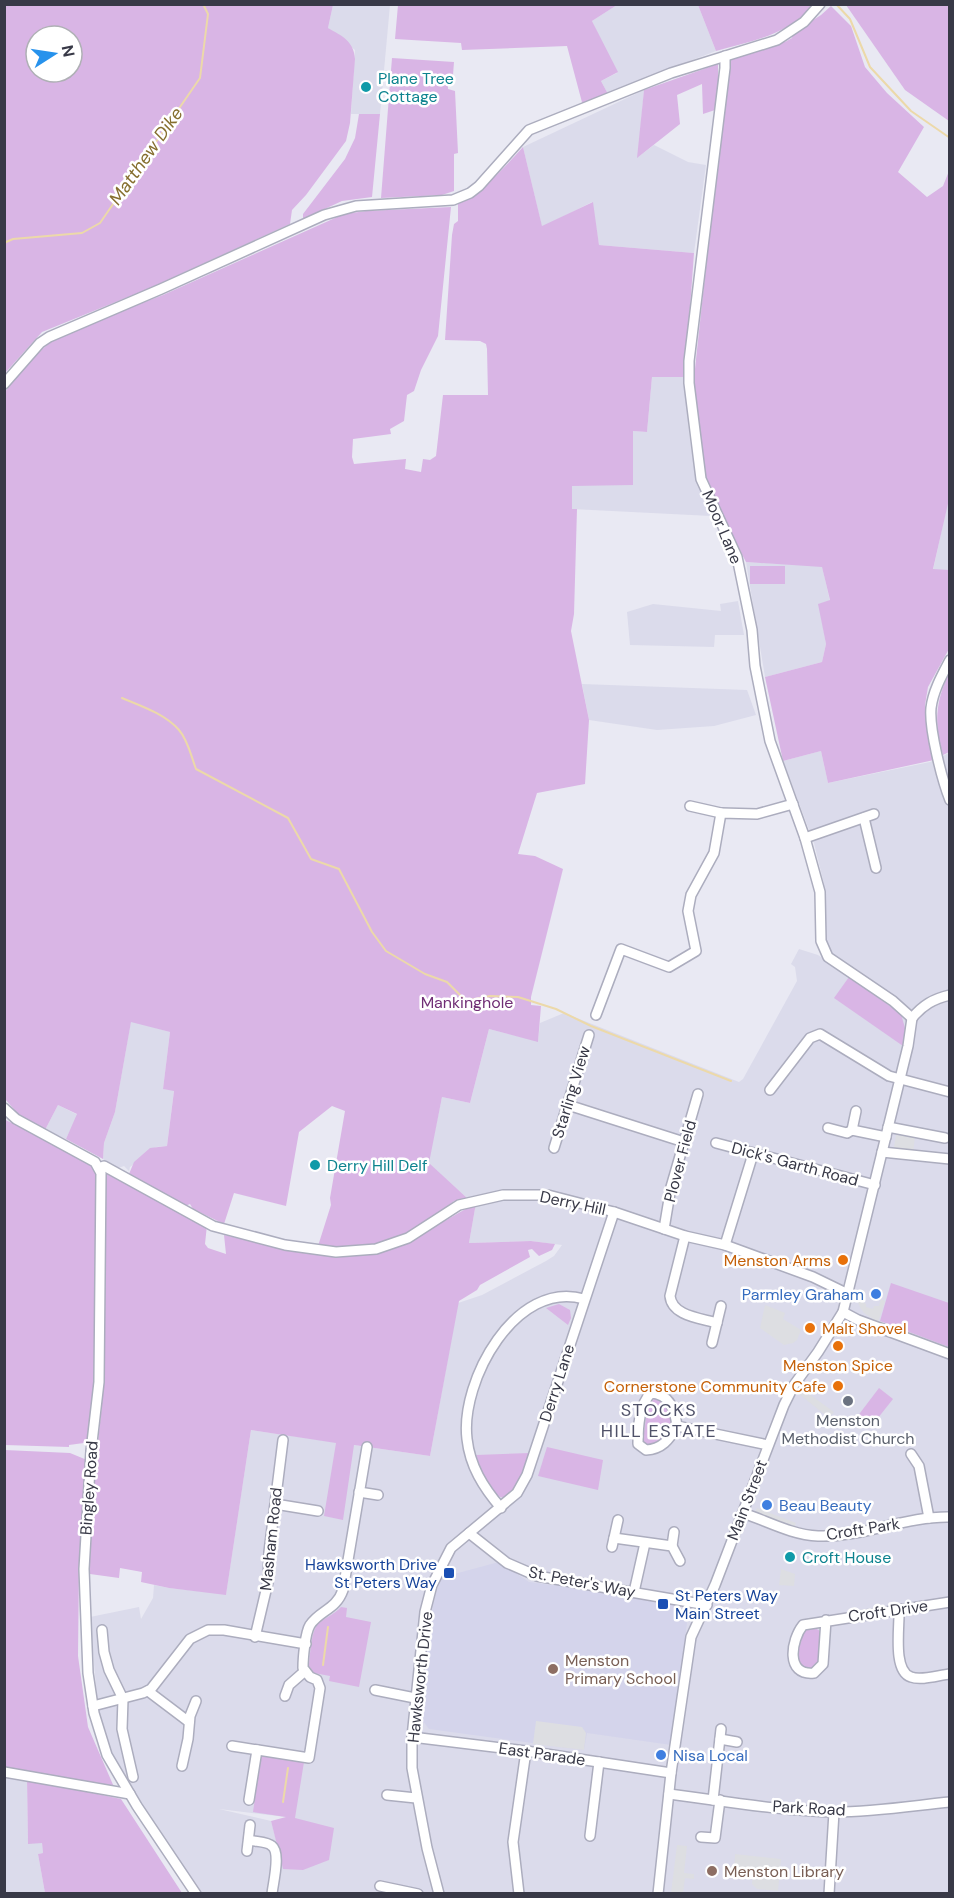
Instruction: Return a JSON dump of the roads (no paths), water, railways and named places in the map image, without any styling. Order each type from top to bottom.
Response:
[{"type":"street","points":[[4,384],[40,343],[63,330],[340,209],[376,204],[453,200],[479,186],[529,130],[671,73],[777,40],[804,22],[820,4]]},
{"type":"street","name":"Moor Lane","points":[[725,56],[689,361],[689,383],[701,479],[737,557],[752,630],[755,666],[770,741],[805,837],[820,892],[821,941],[828,957],[893,1001],[912,1018]]},
{"type":"street","points":[[950,660],[936,688],[930,710],[950,800]]},
{"type":"street","points":[[690,806],[721,813],[757,814],[793,804]]},
{"type":"street","points":[[596,1015],[621,950],[669,967],[696,951],[688,911],[692,895],[714,853],[721,813]]},
{"type":"street","points":[[805,837],[874,814]]},
{"type":"street","points":[[864,818],[876,868]]},
{"type":"street","points":[[912,1018],[932,999],[950,995]]},
{"type":"street","name":"Main Street","points":[[658,1893],[671,1773],[692,1637],[707,1605],[768,1445],[794,1385],[843,1312],[908,1046],[912,1018]]},
{"type":"street","points":[[770,1090],[810,1038],[820,1034],[889,1076],[950,1092]]},
{"type":"street","name":"Starling View","points":[[554,1148],[589,1035]]},
{"type":"street","name":"Plover Field","points":[[664,1229],[671,1187],[698,1094]]},
{"type":"street","points":[[568,1105],[684,1142]]},
{"type":"street","points":[[4,1108],[16,1119],[95,1162],[99,1168]]},
{"type":"street","points":[[852,1130],[856,1111]]},
{"type":"street","points":[[828,1128],[847,1133],[852,1130],[945,1138]]},
{"type":"street","name":"Dick's Garth Road","points":[[716,1143],[875,1185]]},
{"type":"street","points":[[882,1152],[950,1159]]},
{"type":"street","points":[[725,1245],[753,1154]]},
{"type":"street","name":"Derry Hill","points":[[99,1168],[104,1167],[213,1226],[285,1245],[336,1252],[376,1249],[408,1238],[459,1205],[503,1195],[548,1195],[614,1212],[685,1236],[725,1245],[813,1277],[848,1294]]},
{"type":"street","name":"Bingley Road","points":[[99,1168],[101,1173],[99,1382],[91,1451],[84,1569],[86,1653],[93,1706],[101,1741],[107,1755],[130,1794],[196,1893]]},
{"type":"street","name":"Derry Lane","points":[[469,1533],[517,1492],[527,1475],[614,1212]]},
{"type":"street","points":[[685,1236],[670,1296],[671,1304],[677,1310],[717,1323]]},
{"type":"street","points":[[501,1508],[478,1476],[466,1436],[470,1403],[483,1366],[500,1336],[510,1323],[525,1311],[552,1299],[573,1296],[584,1299]]},
{"type":"street","points":[[711,1343],[721,1306]]},
{"type":"street","points":[[843,1312],[858,1320],[950,1354]]},
{"type":"street","points":[[651,1393],[666,1398],[675,1411],[677,1426],[671,1437],[655,1449],[646,1450],[638,1443],[638,1428],[645,1399],[651,1393]]},
{"type":"street","points":[[677,1426],[768,1445]]},
{"type":"street","name":"Masham Road","points":[[255,1637],[268,1582],[283,1440]]},
{"type":"street","points":[[232,1746],[309,1758],[320,1688],[317,1680],[305,1671],[303,1664],[306,1644],[310,1625],[332,1607],[340,1597],[367,1447]]},
{"type":"street","points":[[911,1454],[919,1466],[929,1518]]},
{"type":"street","points":[[359,1492],[378,1495]]},
{"type":"street","points":[[275,1504],[318,1511]]},
{"type":"street","name":"Croft Park","points":[[743,1513],[815,1536],[847,1534],[929,1518],[950,1517]]},
{"type":"street","points":[[618,1520],[613,1543],[672,1546]]},
{"type":"street","points":[[674,1532],[672,1546],[680,1561]]},
{"type":"street","name":"St. Peter's Way","points":[[469,1533],[507,1563],[537,1576],[707,1605]]},
{"type":"street","name":"Hawksworth Drive","points":[[439,1893],[416,1798],[412,1768],[415,1698],[425,1611],[432,1585],[451,1548],[469,1533]]},
{"type":"street","points":[[634,1592],[645,1543]]},
{"type":"street","name":"Croft Drive","points":[[826,1620],[821,1669],[814,1673],[803,1672],[795,1667],[792,1656],[800,1628],[803,1625],[812,1622],[950,1602]]},
{"type":"street","points":[[899,1609],[899,1657],[904,1673],[918,1678],[950,1674]]},
{"type":"street","points":[[93,1706],[148,1691],[186,1643],[195,1635],[214,1629],[306,1644]]},
{"type":"street","points":[[102,1630],[104,1652],[109,1670],[123,1699],[122,1729],[132,1777]]},
{"type":"street","points":[[285,1696],[289,1685],[305,1671]]},
{"type":"street","points":[[375,1690],[415,1698]]},
{"type":"street","points":[[148,1691],[189,1722]]},
{"type":"street","points":[[182,1766],[191,1710],[196,1701]]},
{"type":"street","points":[[701,1837],[715,1838],[721,1729]]},
{"type":"street","name":"East Parade","points":[[412,1737],[526,1750],[671,1773]]},
{"type":"street","points":[[720,1739],[737,1742]]},
{"type":"street","points":[[249,1800],[257,1750]]},
{"type":"street","points":[[519,1893],[513,1842],[526,1750]]},
{"type":"street","points":[[590,1836],[599,1762]]},
{"type":"street","points":[[4,1772],[130,1794]]},
{"type":"street","name":"Park Road","points":[[669,1794],[834,1812],[950,1802]]},
{"type":"street","points":[[387,1795],[416,1798]]},
{"type":"street","points":[[829,1893],[834,1812]]},
{"type":"street","points":[[247,1851],[250,1825]]},
{"type":"street","points":[[249,1840],[270,1844],[275,1849],[277,1857],[272,1893]]},
{"type":"street","points":[[380,1886],[418,1893]]},
{"type":"waterway","name":"Matthew Dike","points":[[4,243],[13,239],[82,233],[100,223],[200,78],[208,14],[203,4]]},
{"type":"waterway","points":[[836,4],[850,19],[870,67],[911,111],[950,138]]},
{"type":"waterway","points":[[122,698],[152,711],[173,724],[185,738],[196,769],[288,818],[311,859],[339,869],[372,932],[386,951],[425,974],[447,982],[466,1001],[490,996],[518,997],[556,1009],[591,1026],[731,1081]]},
{"type":"waterway","points":[[323,1665],[328,1627]]},
{"type":"waterway","points":[[283,1802],[288,1768]]},
{"type":"place","name":"Plane Tree Cottage","points":[[366,87]]},
{"type":"place","name":"Derry Hill Delf","points":[[315,1165]]},
{"type":"place","name":"Menston Arms","points":[[843,1260]]},
{"type":"place","name":"Parmley Graham","points":[[876,1294]]},
{"type":"place","name":"Malt Shovel","points":[[810,1328]]},
{"type":"place","name":"Menston Spice","points":[[838,1346]]},
{"type":"place","name":"Cornerstone Community Cafe","points":[[838,1386]]},
{"type":"place","name":"Menston Methodist Church","points":[[848,1401]]},
{"type":"place","name":"Beau Beauty","points":[[767,1505]]},
{"type":"place","name":"Croft House","points":[[790,1557]]},
{"type":"place","name":"Hawksworth Drive St Peters Way","points":[[449,1573]]},
{"type":"place","name":"St Peters Way Main Street","points":[[663,1604]]},
{"type":"place","name":"Menston Primary School","points":[[553,1669]]},
{"type":"place","name":"Nisa Local","points":[[661,1755]]},
{"type":"place","name":"Menston Library","points":[[712,1871]]},
{"type":"district","name":"STOCKS HILL ESTATE","points":[[659,1420]]},
{"type":"park label","name":"Mankinghole","points":[[467,1002]]}]
